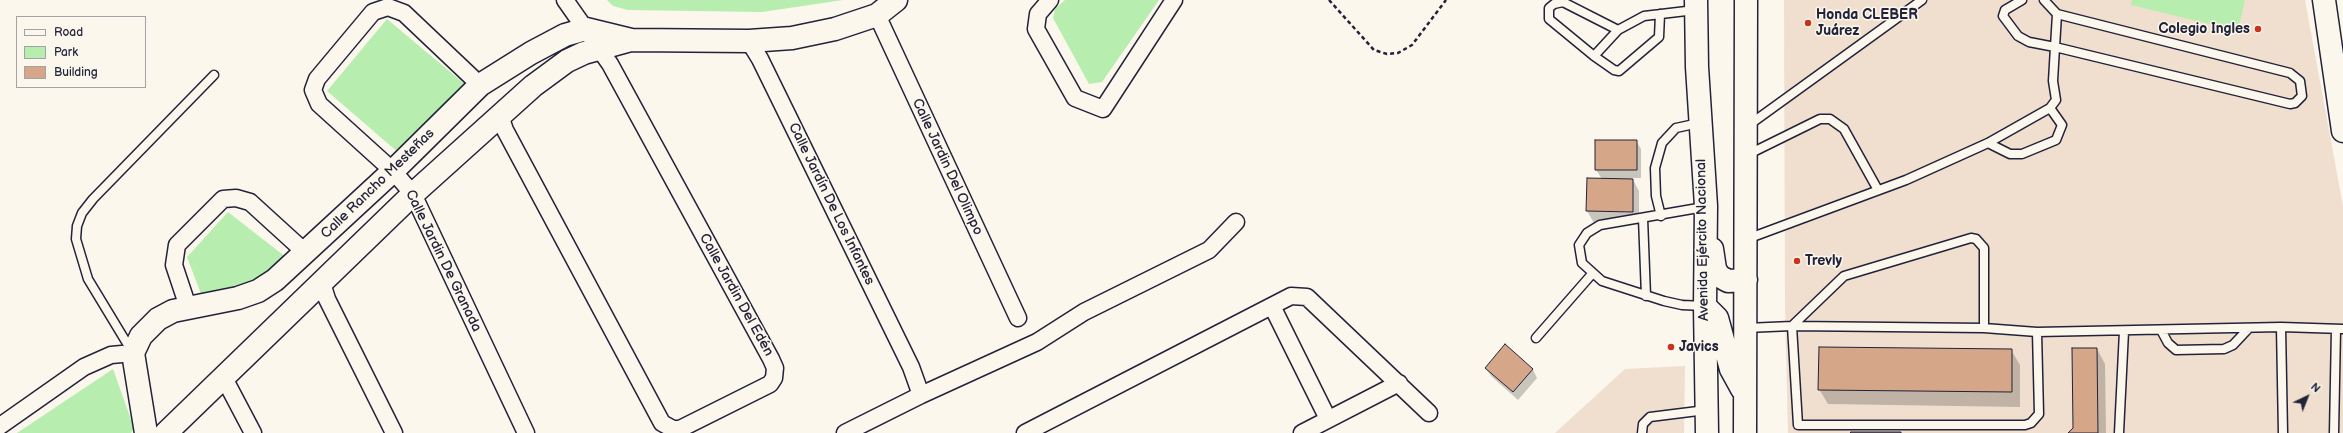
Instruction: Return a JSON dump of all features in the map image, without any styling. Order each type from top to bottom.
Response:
[{"type":"street","points":[[565,0],[600,50]]},
{"type":"street","name":"Calle Rancho Mesteñas","points":[[133,353],[141,336],[158,319],[173,311],[238,298],[258,292],[275,280],[306,253],[393,171],[480,85],[531,53],[565,35],[586,29],[631,40],[749,42],[792,38],[835,29],[877,15],[896,0]]},
{"type":"street","points":[[1050,0],[1038,14],[1036,29],[1075,98],[1103,109],[1174,0]]},
{"type":"street","points":[[1745,433],[1746,239],[1744,157],[1746,0]]},
{"type":"street","points":[[2324,0],[2343,131]]},
{"type":"street","name":"Avenida Ejército Nacional","points":[[1696,5],[1700,122],[1706,206],[1705,306],[1707,433]]},
{"type":"street","name":"Calle Jardin De Granada","points":[[480,85],[404,13],[388,7],[373,12],[317,79],[313,90],[319,104],[393,171],[413,194],[526,433]]},
{"type":"street","name":"Calle Jardin Del Olimpo","points":[[877,15],[1018,318]]},
{"type":"street","name":"Calle Rancho Mesteñas","points":[[166,433],[223,376],[322,283],[413,194],[532,86],[567,61],[584,53],[600,50],[631,40]]},
{"type":"street","name":"Calle Jardín De Los Infantes","points":[[749,42],[763,67],[911,367],[921,395]]},
{"type":"street","name":"Calle Jardin Del Edén","points":[[500,116],[509,137],[662,423],[668,427],[680,429],[764,388],[774,378],[775,368],[771,359],[610,64],[600,50]]},
{"type":"street","points":[[188,307],[174,265],[177,245],[223,199],[236,198],[250,202],[306,253]]},
{"type":"street","points":[[1706,206],[1714,269],[1719,276],[1728,281],[1746,280]]},
{"type":"street","points":[[845,433],[921,395],[1037,342],[1084,312],[1209,250],[1236,222]]},
{"type":"street","points":[[322,283],[327,299],[394,433]]},
{"type":"street","points":[[1025,433],[1291,296],[1307,297],[1429,413]]},
{"type":"street","points":[[1272,306],[1328,420]]},
{"type":"street","points":[[1705,306],[1717,318],[1731,369],[1745,395]]},
{"type":"street","points":[[0,426],[84,367],[111,355],[133,353],[146,433]]},
{"type":"street","points":[[223,376],[253,433]]},
{"type":"street","points":[[1302,433],[1399,383]]},
{"type":"lane","points":[[1745,128],[1922,0]]},
{"type":"lane","points":[[2022,0],[2003,12],[2004,20],[2023,40],[2290,104],[2295,103],[2302,96],[2300,81],[2290,73],[2057,14],[2044,0]]},
{"type":"lane","points":[[1618,30],[1562,2],[1554,4],[1549,8],[1549,19],[1594,56],[1614,70],[1619,71],[1659,37],[1660,14]]},
{"type":"lane","points":[[1594,56],[1618,30],[1644,16],[1660,14],[1696,5]]},
{"type":"lane","points":[[1746,239],[1906,180],[1988,143],[2050,108],[2056,100],[2054,81],[2057,14]]},
{"type":"lane","points":[[133,353],[88,280],[76,239],[77,226],[82,213],[92,199],[214,75]]},
{"type":"lane","points":[[1988,143],[2010,154],[2022,154],[2056,140],[2062,125],[2050,108]]},
{"type":"lane","points":[[1744,157],[1820,119],[1830,119],[1844,129],[1878,190]]},
{"type":"lane","points":[[1661,216],[1656,196],[1655,168],[1662,143],[1676,128],[1700,122]]},
{"type":"lane","points":[[1705,306],[1682,305],[1646,296],[1602,281],[1592,274],[1582,263],[1579,245],[1587,233],[1600,225],[1661,216],[1706,206]]},
{"type":"lane","points":[[1643,218],[1646,296]]},
{"type":"lane","points":[[1984,328],[1984,248],[1982,244],[1971,238],[1844,276],[1792,326],[1798,429],[2025,425],[2031,423],[2038,414],[2037,332]]},
{"type":"lane","points":[[1536,338],[1592,274]]},
{"type":"lane","points":[[1745,328],[1792,326],[1984,328],[2037,332],[2281,327],[2340,329],[2334,433]]},
{"type":"lane","points":[[2281,327],[2283,433]]},
{"type":"lane","points":[[2161,330],[2168,343],[2176,350],[2224,350],[2233,345],[2249,328]]},
{"type":"lane","points":[[2119,433],[2124,331]]},
{"type":"lane","points":[[1642,433],[1643,424],[1650,417],[1706,410]]},
{"type":"path","points":[[1329,0],[1374,50],[1387,54],[1398,53],[1412,45],[1446,0]]},
{"type":"shaded area","points":[[1784,0],[2305,0],[2343,206],[2343,433],[1788,433],[1785,308]]},
{"type":"shaded area","points":[[1685,366],[1684,433],[1555,433],[1625,369]]},
{"type":"green space","points":[[607,0],[843,0],[762,12],[628,10],[613,6]]},
{"type":"green space","points":[[1065,0],[1159,0],[1102,82],[1089,84],[1053,18],[1055,9]]},
{"type":"green space","points":[[2132,0],[2245,0],[2238,31],[2131,5]]},
{"type":"green space","points":[[387,19],[467,86],[400,154],[327,91]]},
{"type":"green space","points":[[228,212],[287,258],[252,286],[201,294],[187,257]]},
{"type":"green space","points":[[113,369],[134,428],[131,433],[17,433]]},
{"type":"building","points":[[1595,140],[1637,140],[1637,170],[1595,170]]},
{"type":"building","points":[[1587,178],[1633,179],[1633,212],[1586,211]]},
{"type":"building","points":[[1505,344],[1533,369],[1513,392],[1485,368]]},
{"type":"building","points":[[1819,347],[2012,349],[2012,392],[1818,390]]},
{"type":"building","points":[[2072,348],[2097,348],[2098,433],[2068,433],[2073,428]]},
{"type":"building","points":[[1901,432],[1901,433],[1850,433]]},
{"type":"place","name":"Honda CLEBER Juárez","points":[[1808,23]]},
{"type":"place","name":"Colegio Ingles","points":[[2258,29]]},
{"type":"place","name":"Trevly","points":[[1797,261]]},
{"type":"place","name":"Javics","points":[[1671,347]]}]
